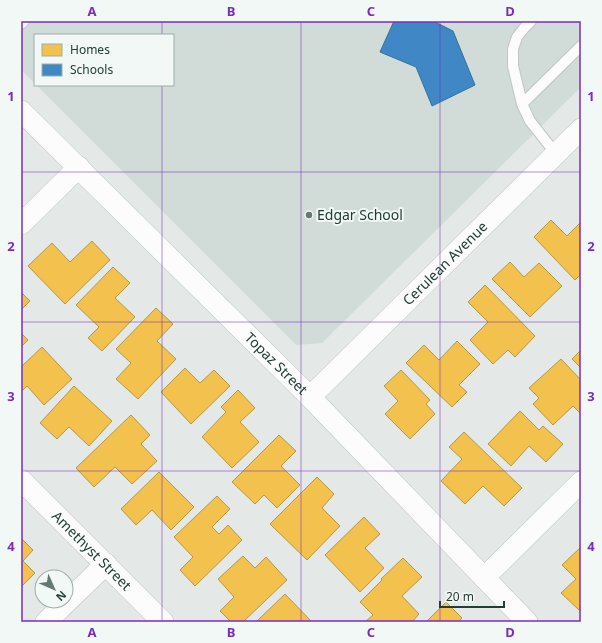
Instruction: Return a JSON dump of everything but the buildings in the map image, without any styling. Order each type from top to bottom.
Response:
[{"type":"street","name":"Topaz Street","points":[[21,111],[310,397],[526,622]]},
{"type":"street","name":"Cerulean Avenue","points":[[310,397],[581,129]]},
{"type":"street","points":[[21,224],[79,167]]},
{"type":"street","name":"Amethyst Street","points":[[21,480],[163,622]]},
{"type":"street","points":[[484,578],[581,482]]},
{"type":"street","points":[[46,622],[106,564]]},
{"type":"lane","points":[[21,24],[24,21]]},
{"type":"lane","points":[[531,21],[517,37],[513,49],[513,66],[522,104],[530,121],[556,154]]},
{"type":"lane","points":[[522,104],[581,46]]},
{"type":"shaded area","name":"Edgar School","points":[[21,21],[581,21],[581,87],[322,343],[296,345],[37,86],[174,86],[174,34],[34,34],[34,83],[21,70]]},
{"type":"place","name":"Edgar School","points":[[309,215]]}]
